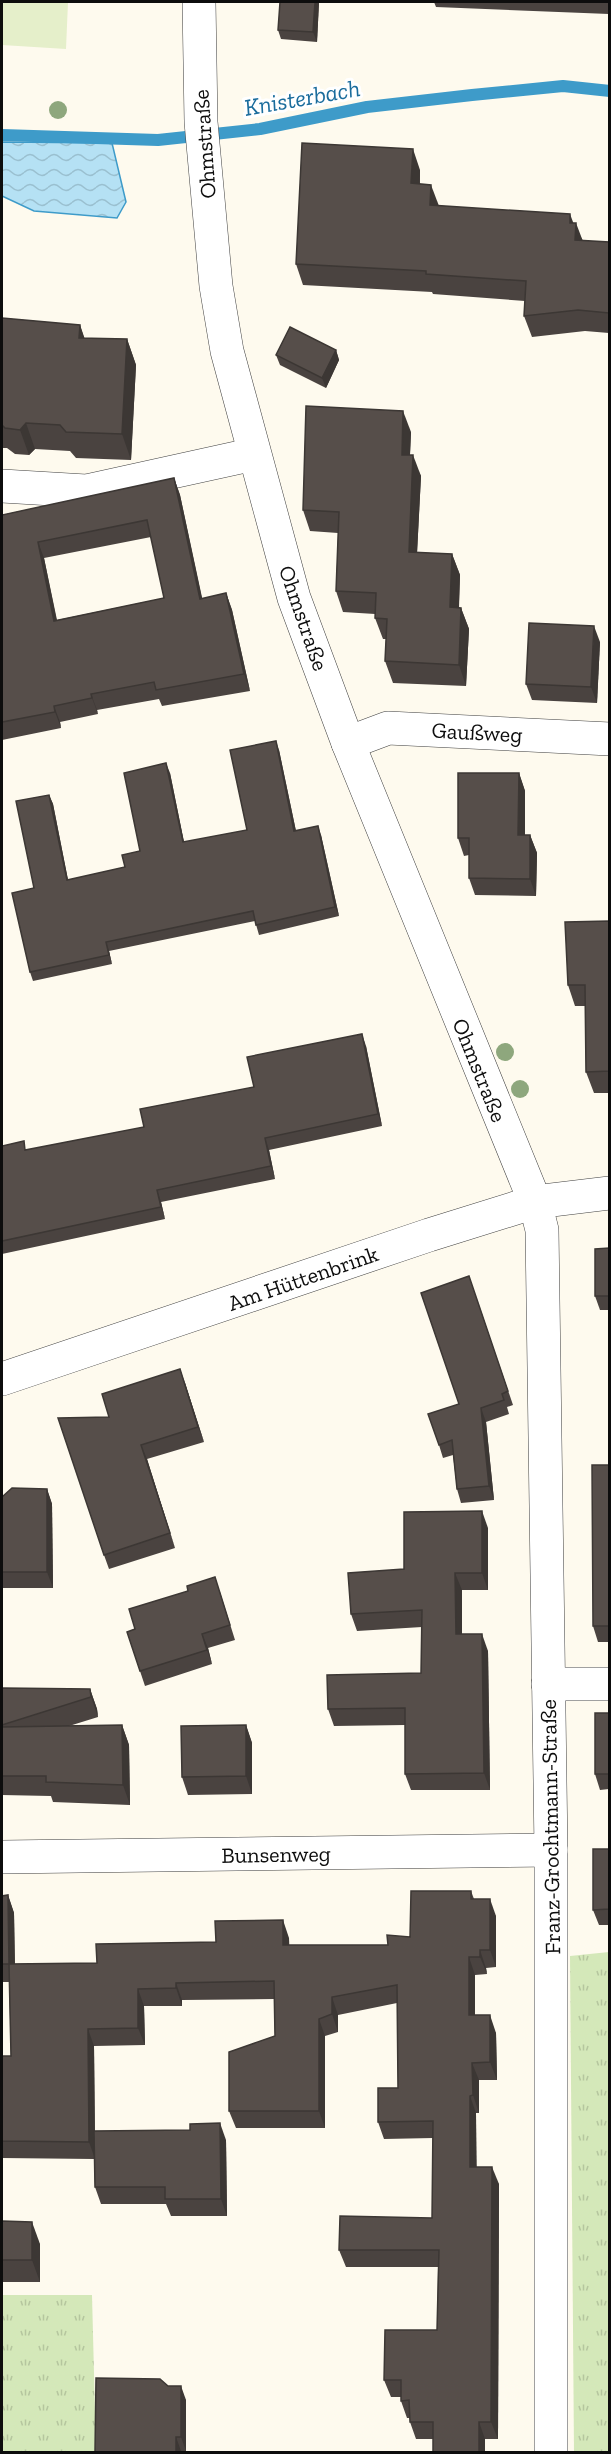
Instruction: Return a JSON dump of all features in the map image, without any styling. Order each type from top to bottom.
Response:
[{"type":"street","name":"Ohmstraße","points":[[199,2],[201,122],[216,286],[227,351],[294,598],[348,743],[534,1203]]},
{"type":"street","points":[[2,486],[86,492],[254,454]]},
{"type":"street","name":"Gaußweg","points":[[348,743],[388,728],[609,739]]},
{"type":"street","name":"Am Hüttenbrink","points":[[2,1379],[429,1235],[534,1203],[609,1193]]},
{"type":"street","name":"Franz-Grochtmann-Straße","points":[[534,1203],[542,1230],[544,1275],[552,1850],[550,2452]]},
{"type":"street","points":[[548,1684],[609,1684]]},
{"type":"street","name":"Bunsenweg","points":[[2,1857],[552,1850]]},
{"type":"green space","points":[[2,2],[68,2],[66,49],[2,45]]},
{"type":"green space","points":[[609,1952],[609,2452],[574,2452],[570,1956]]},
{"type":"green space","points":[[2,2295],[92,2295],[96,2452],[2,2452]]},
{"type":"water","points":[[2,142],[112,143],[126,202],[117,218],[34,211],[2,196]]},
{"type":"building","points":[[280,2],[315,2],[313,32],[278,30]]},
{"type":"building","points":[[302,143],[413,149],[411,183],[431,185],[430,205],[570,214],[570,223],[576,223],[575,240],[609,242],[609,313],[578,310],[524,316],[526,281],[426,274],[426,271],[296,264]]},
{"type":"building","points":[[2,318],[80,325],[79,338],[127,339],[122,434],[66,432],[60,425],[26,423],[20,430],[5,428],[2,425]]},
{"type":"building","points":[[290,327],[336,350],[322,378],[276,355]]},
{"type":"building","points":[[306,406],[403,411],[402,455],[413,455],[409,552],[452,554],[450,607],[461,608],[459,665],[385,661],[387,619],[375,618],[376,593],[336,591],[339,512],[303,510]]},
{"type":"building","points":[[174,478],[200,599],[226,593],[244,674],[156,690],[154,682],[91,694],[92,698],[54,706],[55,712],[2,722],[2,515]],"holes":[[[147,520],[164,598],[54,621],[38,542]]]},
{"type":"building","points":[[529,623],[594,626],[591,687],[526,684]]},
{"type":"building","points":[[276,741],[294,831],[318,826],[335,907],[256,925],[253,911],[106,942],[109,955],[30,972],[12,893],[34,888],[16,801],[49,795],[67,880],[125,867],[122,855],[140,851],[124,773],[166,763],[183,842],[247,830],[230,750]]},
{"type":"building","points":[[458,773],[519,773],[518,835],[530,835],[530,879],[469,878],[469,838],[458,838]]},
{"type":"building","points":[[609,921],[609,1071],[586,1072],[585,985],[568,985],[565,922]]},
{"type":"building","points":[[362,1034],[378,1114],[265,1138],[271,1166],[157,1190],[161,1207],[2,1241],[2,1146],[24,1141],[25,1150],[144,1127],[140,1109],[254,1087],[247,1057]]},
{"type":"building","points":[[609,1248],[609,1296],[595,1296],[595,1249]]},
{"type":"building","points":[[469,1276],[508,1391],[502,1394],[504,1400],[481,1408],[489,1486],[457,1489],[452,1440],[439,1445],[428,1414],[459,1404],[421,1293]]},
{"type":"building","points":[[180,1369],[198,1427],[141,1445],[170,1533],[104,1555],[58,1418],[109,1417],[102,1394]]},
{"type":"building","points":[[592,1465],[609,1465],[609,1626],[593,1626]]},
{"type":"building","points":[[12,1488],[47,1489],[47,1572],[2,1572],[2,1497]]},
{"type":"building","points":[[482,1511],[482,1573],[455,1573],[456,1634],[482,1634],[484,1773],[405,1774],[405,1708],[328,1709],[327,1675],[421,1673],[422,1610],[351,1614],[348,1573],[404,1569],[404,1512]]},
{"type":"building","points":[[215,1577],[230,1625],[202,1634],[207,1650],[140,1671],[127,1632],[135,1629],[129,1609],[188,1591],[187,1586]]},
{"type":"building","points":[[2,1688],[90,1689],[91,1697],[2,1725]]},
{"type":"building","points":[[595,1713],[609,1713],[609,1774],[595,1774]]},
{"type":"building","points":[[122,1725],[123,1785],[46,1782],[46,1776],[2,1776],[2,1727]]},
{"type":"building","points":[[246,1725],[246,1776],[182,1777],[181,1726]]},
{"type":"building","points":[[593,1849],[609,1849],[609,1909],[593,1910]]},
{"type":"building","points":[[411,1891],[471,1891],[471,1899],[490,1899],[490,1950],[480,1950],[480,1957],[469,1957],[469,2015],[490,2015],[490,2062],[472,2063],[473,2095],[470,2096],[470,2167],[492,2167],[491,2422],[479,2422],[479,2452],[433,2452],[433,2422],[410,2422],[409,2400],[401,2401],[401,2380],[384,2380],[385,2330],[437,2330],[439,2250],[339,2250],[340,2216],[432,2218],[433,2121],[378,2122],[378,2088],[398,2088],[397,1985],[332,1997],[332,2014],[319,2019],[319,2111],[229,2111],[229,2052],[275,2036],[274,1981],[176,1983],[176,1988],[138,1989],[138,2028],[88,2029],[89,2142],[2,2141],[2,2056],[11,2056],[9,1964],[97,1963],[96,1944],[216,1942],[215,1921],[283,1920],[283,1945],[388,1945],[387,1935],[410,1937]]},
{"type":"building","points":[[8,1895],[9,1964],[2,1964],[2,1896]]},
{"type":"building","points":[[220,2123],[221,2199],[165,2199],[165,2187],[95,2187],[94,2131],[190,2130],[190,2124]]},
{"type":"building","points":[[2,2221],[32,2222],[32,2260],[2,2260]]},
{"type":"building","points":[[96,2378],[160,2379],[168,2386],[181,2386],[181,2437],[176,2437],[176,2452],[95,2452]]},
{"type":"waterway","name":"Knisterbach","points":[[2,135],[158,140],[260,129],[367,107],[472,95],[563,86],[610,91]]}]
